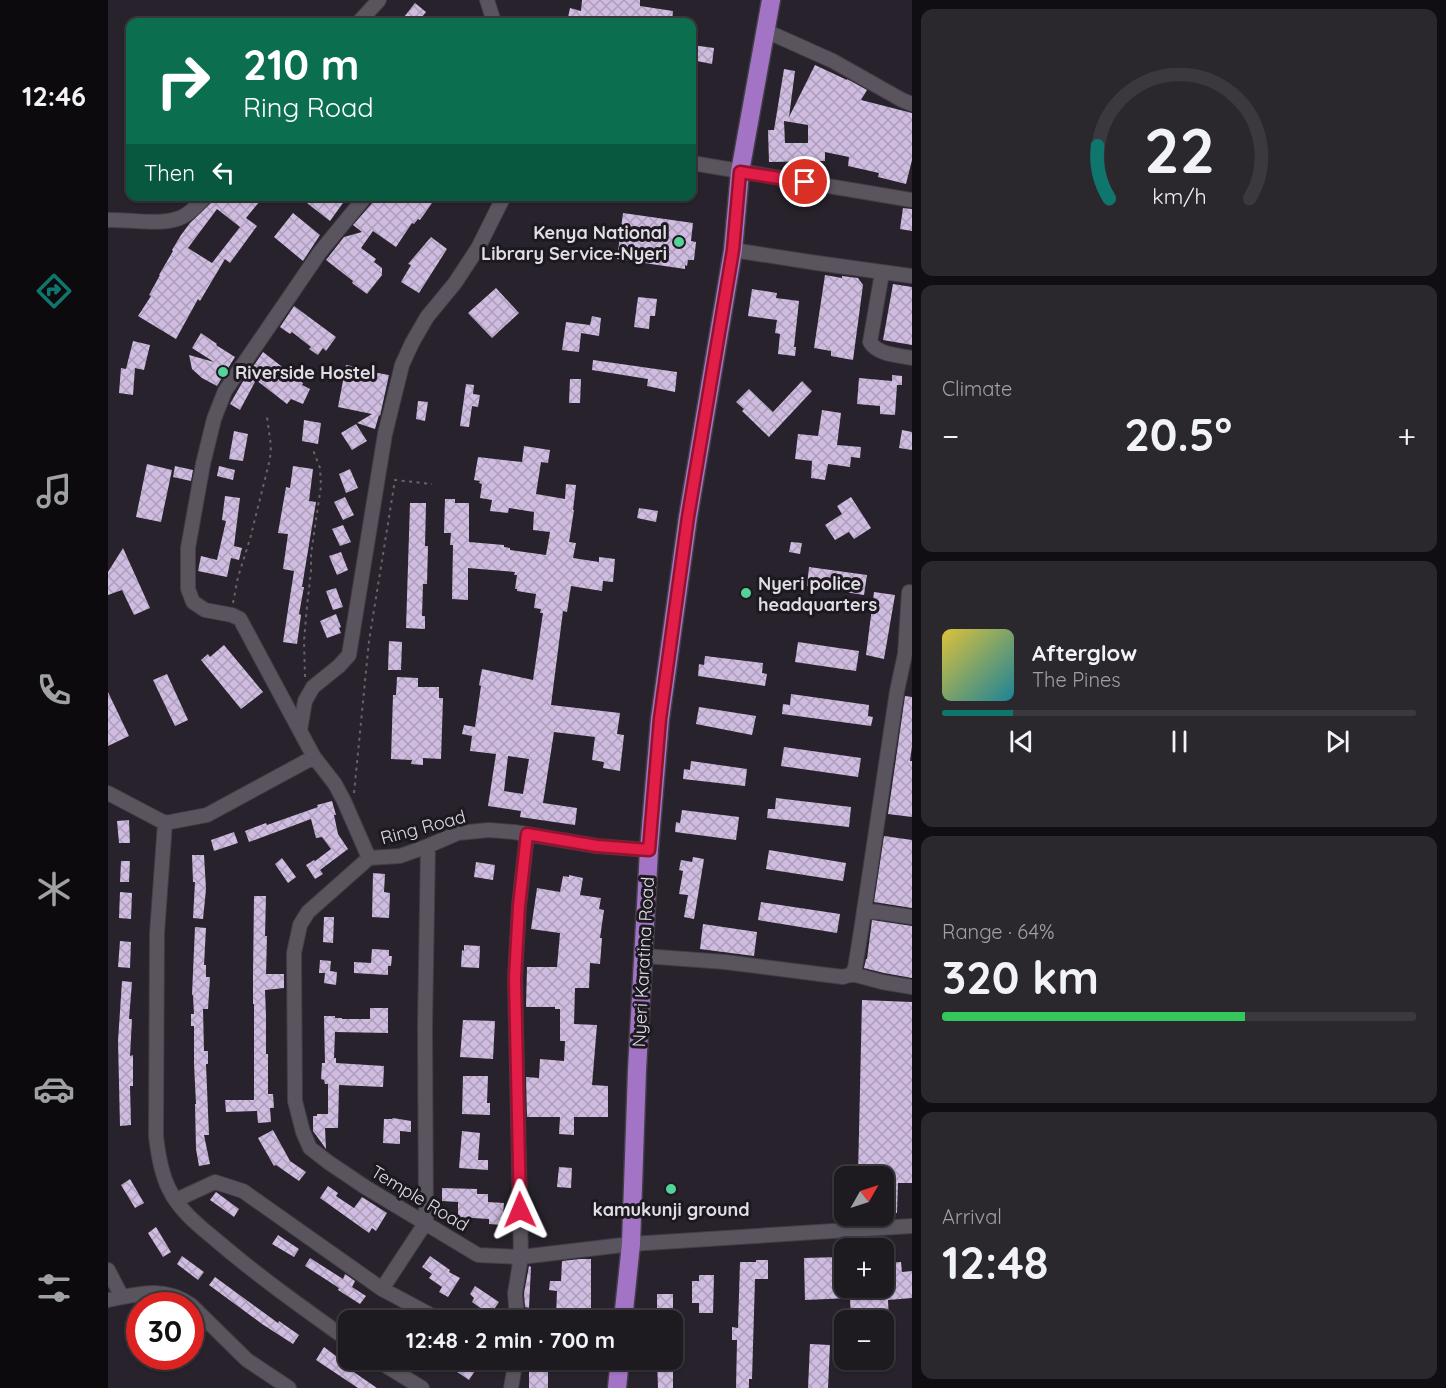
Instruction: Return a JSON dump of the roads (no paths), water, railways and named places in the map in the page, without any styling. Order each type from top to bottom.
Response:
[{"type":"highway","name":"Nyeri Karatina Road","points":[[624,1310],[631,1245],[637,1070],[649,850],[660,719],[688,517],[733,250],[740,172],[771,0]]},
{"type":"highway","points":[[617,1388],[619,1370]]},
{"type":"street","points":[[363,18],[379,0]]},
{"type":"street","points":[[487,0],[493,18]]},
{"type":"street","points":[[766,31],[833,61],[912,104]]},
{"type":"street","points":[[696,165],[912,200]]},
{"type":"street","points":[[108,220],[160,222],[177,220],[188,214],[201,201]]},
{"type":"street","name":"Ring Road","points":[[362,201],[320,252],[225,391],[214,419],[203,464],[188,548],[188,589],[193,602],[204,610],[232,615],[240,619],[245,626],[252,644],[314,757],[345,801],[369,858],[400,856],[458,833],[489,830],[597,846],[649,850]]},
{"type":"street","points":[[300,730],[305,701],[313,687],[349,655],[385,434],[402,365],[427,317],[455,283],[478,248],[502,201]]},
{"type":"street","points":[[733,250],[912,276]]},
{"type":"street","points":[[882,273],[870,342],[873,348],[880,351],[912,358]]},
{"type":"street","points":[[852,974],[855,968],[904,654],[909,591]]},
{"type":"street","points":[[108,792],[165,823],[207,815],[314,757]]},
{"type":"street","points":[[165,823],[157,933],[156,1136],[164,1177],[170,1191],[189,1217],[241,1262],[338,1333]]},
{"type":"street","points":[[516,1310],[515,1293],[521,1257],[515,978],[519,906],[527,834]]},
{"type":"street","points":[[382,1289],[426,1222],[425,1026],[428,846]]},
{"type":"street","name":"Temple Road","points":[[369,858],[308,912],[300,925],[294,954],[295,1101],[303,1132],[310,1148],[328,1162],[478,1255],[521,1257],[631,1245],[912,1226]]},
{"type":"street","points":[[864,910],[912,917]]},
{"type":"street","points":[[644,956],[725,962],[843,977],[852,974],[912,987]]},
{"type":"street","points":[[176,1200],[214,1182],[243,1191],[382,1289],[421,1310]]},
{"type":"street","points":[[108,1270],[123,1297]]},
{"type":"street","points":[[108,1300],[157,1292],[181,1298],[247,1360],[290,1388]]},
{"type":"street","points":[[393,1370],[422,1388]]},
{"type":"street","points":[[511,1388],[514,1370]]},
{"type":"place","name":"Kenya National Library Service-Nyeri","points":[[679,242]]},
{"type":"place","name":"Riverside Hostel","points":[[223,372]]},
{"type":"place","name":"Nyeri police headquarters","points":[[746,593]]},
{"type":"place","name":"kamukunji ground","points":[[671,1189]]}]
